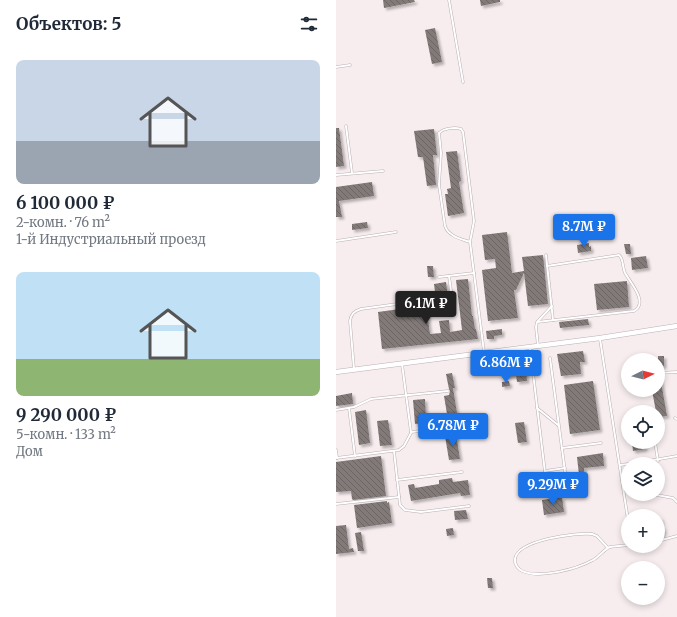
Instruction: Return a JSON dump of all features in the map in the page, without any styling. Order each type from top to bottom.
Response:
[{"type":"street","points":[[336,372],[402,362],[600,338],[677,326]]},
{"type":"lane","points":[[449,0],[463,82]]},
{"type":"lane","points":[[336,67],[350,65]]},
{"type":"lane","points":[[346,126],[352,173]]},
{"type":"lane","points":[[470,242],[451,235],[446,230],[439,185],[441,153],[439,133],[442,130],[457,128],[463,132],[474,221],[470,242],[484,352]]},
{"type":"lane","points":[[336,175],[383,171]]},
{"type":"lane","points":[[336,241],[396,232]]},
{"type":"lane","points":[[546,255],[553,320]]},
{"type":"lane","points":[[537,322],[634,311],[639,307],[640,300],[624,269],[622,258],[619,255],[548,266]]},
{"type":"lane","points":[[439,277],[474,272]]},
{"type":"lane","points":[[449,276],[453,305]]},
{"type":"lane","points":[[354,369],[350,321],[353,313],[361,309],[420,301]]},
{"type":"lane","points":[[538,346],[536,327],[537,322],[552,306]]},
{"type":"lane","points":[[600,338],[626,509]]},
{"type":"lane","points":[[530,347],[547,489]]},
{"type":"lane","points":[[550,358],[566,479]]},
{"type":"lane","points":[[336,450],[337,458],[394,451],[402,448],[411,432],[402,362]]},
{"type":"lane","points":[[665,373],[677,372]]},
{"type":"lane","points":[[336,410],[357,406],[371,399],[448,391]]},
{"type":"lane","points":[[349,408],[355,456]]},
{"type":"lane","points":[[537,408],[559,425]]},
{"type":"lane","points":[[411,432],[450,428]]},
{"type":"lane","points":[[562,448],[601,443]]},
{"type":"lane","points":[[394,451],[399,497],[402,508],[415,512],[470,506]]},
{"type":"lane","points":[[665,459],[677,456]]},
{"type":"lane","points":[[545,470],[565,468]]},
{"type":"lane","points":[[397,480],[462,472]]},
{"type":"lane","points":[[336,504],[399,497]]},
{"type":"lane","points":[[665,497],[673,498],[677,502]]},
{"type":"lane","points":[[608,548],[597,536],[592,534],[557,537],[535,543],[520,550],[515,558],[515,562],[516,566],[521,570],[529,573],[549,574],[591,561],[608,548],[621,546]]},
{"type":"lane","points":[[665,540],[677,536]]},
{"type":"building","points":[[383,0],[414,0],[415,2],[384,8]]},
{"type":"building","points":[[480,0],[500,0],[500,2],[481,6]]},
{"type":"building","points":[[435,28],[442,62],[432,64],[425,30]]},
{"type":"building","points":[[336,128],[339,128],[344,166],[336,167]]},
{"type":"building","points":[[434,129],[437,155],[433,155],[436,185],[427,186],[423,157],[418,157],[414,131]]},
{"type":"building","points":[[457,151],[461,181],[459,182],[464,213],[448,216],[445,194],[448,194],[447,189],[451,188],[446,152]]},
{"type":"building","points":[[372,182],[374,196],[339,201],[342,217],[336,217],[336,187]]},
{"type":"building","points":[[367,222],[368,228],[352,230],[352,224]]},
{"type":"building","points":[[507,232],[512,273],[524,271],[522,257],[543,255],[548,304],[528,306],[524,273],[516,290],[514,290],[518,318],[488,321],[482,270],[496,268],[495,259],[485,260],[482,235]]},
{"type":"building","points":[[589,243],[589,247],[591,246],[591,251],[578,253],[577,245]]},
{"type":"building","points":[[624,244],[630,244],[631,254],[626,254]]},
{"type":"building","points":[[646,256],[648,268],[632,270],[631,258]]},
{"type":"building","points":[[427,266],[433,266],[434,277],[428,277]]},
{"type":"building","points":[[468,279],[472,316],[478,339],[382,349],[378,312],[407,308],[407,311],[421,309],[421,314],[427,313],[430,334],[441,333],[439,321],[449,320],[450,332],[462,330],[456,280]]},
{"type":"building","points":[[627,281],[629,307],[597,310],[594,284]]},
{"type":"building","points":[[446,282],[449,306],[437,308],[434,284]]},
{"type":"building","points":[[588,319],[589,325],[560,328],[559,322]]},
{"type":"building","points":[[502,329],[502,335],[494,336],[494,339],[487,339],[486,331]]},
{"type":"building","points":[[583,351],[585,362],[580,362],[581,374],[561,376],[557,354]]},
{"type":"building","points":[[525,362],[527,381],[517,382],[516,375],[506,377],[504,368],[515,366],[515,363]]},
{"type":"building","points":[[452,373],[458,419],[448,420],[444,396],[449,395],[450,391],[446,374]]},
{"type":"building","points":[[509,381],[510,386],[502,387],[502,382]]},
{"type":"building","points":[[593,381],[600,430],[570,434],[564,385]]},
{"type":"building","points":[[352,393],[353,404],[336,406],[336,396]]},
{"type":"building","points":[[653,397],[664,397],[667,416],[665,416],[665,405],[655,405]]},
{"type":"building","points":[[425,399],[426,417],[437,416],[437,421],[415,424],[413,400]]},
{"type":"building","points":[[366,410],[370,443],[359,445],[355,412]]},
{"type":"building","points":[[388,420],[392,445],[380,446],[377,421]]},
{"type":"building","points":[[524,422],[527,442],[518,443],[515,423]]},
{"type":"building","points":[[456,434],[460,459],[449,460],[445,436]]},
{"type":"building","points":[[633,449],[645,449],[633,451]]},
{"type":"building","points":[[603,453],[604,466],[584,468],[584,475],[579,475],[577,457]]},
{"type":"building","points":[[381,456],[386,496],[353,500],[351,491],[336,492],[336,462]]},
{"type":"building","points":[[452,478],[453,482],[468,480],[470,495],[461,496],[460,493],[411,501],[408,485],[414,484],[415,488],[439,484],[439,480]]},
{"type":"building","points":[[562,497],[564,512],[544,515],[542,500]]},
{"type":"building","points":[[387,501],[387,503],[389,502],[392,523],[357,528],[354,505]]},
{"type":"building","points":[[466,510],[468,519],[455,520],[454,511]]},
{"type":"building","points":[[346,525],[349,549],[353,548],[354,552],[336,554],[336,526]]},
{"type":"building","points":[[453,528],[454,535],[447,536],[446,529]]},
{"type":"building","points":[[361,532],[364,551],[358,551],[355,533]]},
{"type":"building","points":[[487,578],[492,578],[493,588],[488,588]]}]
